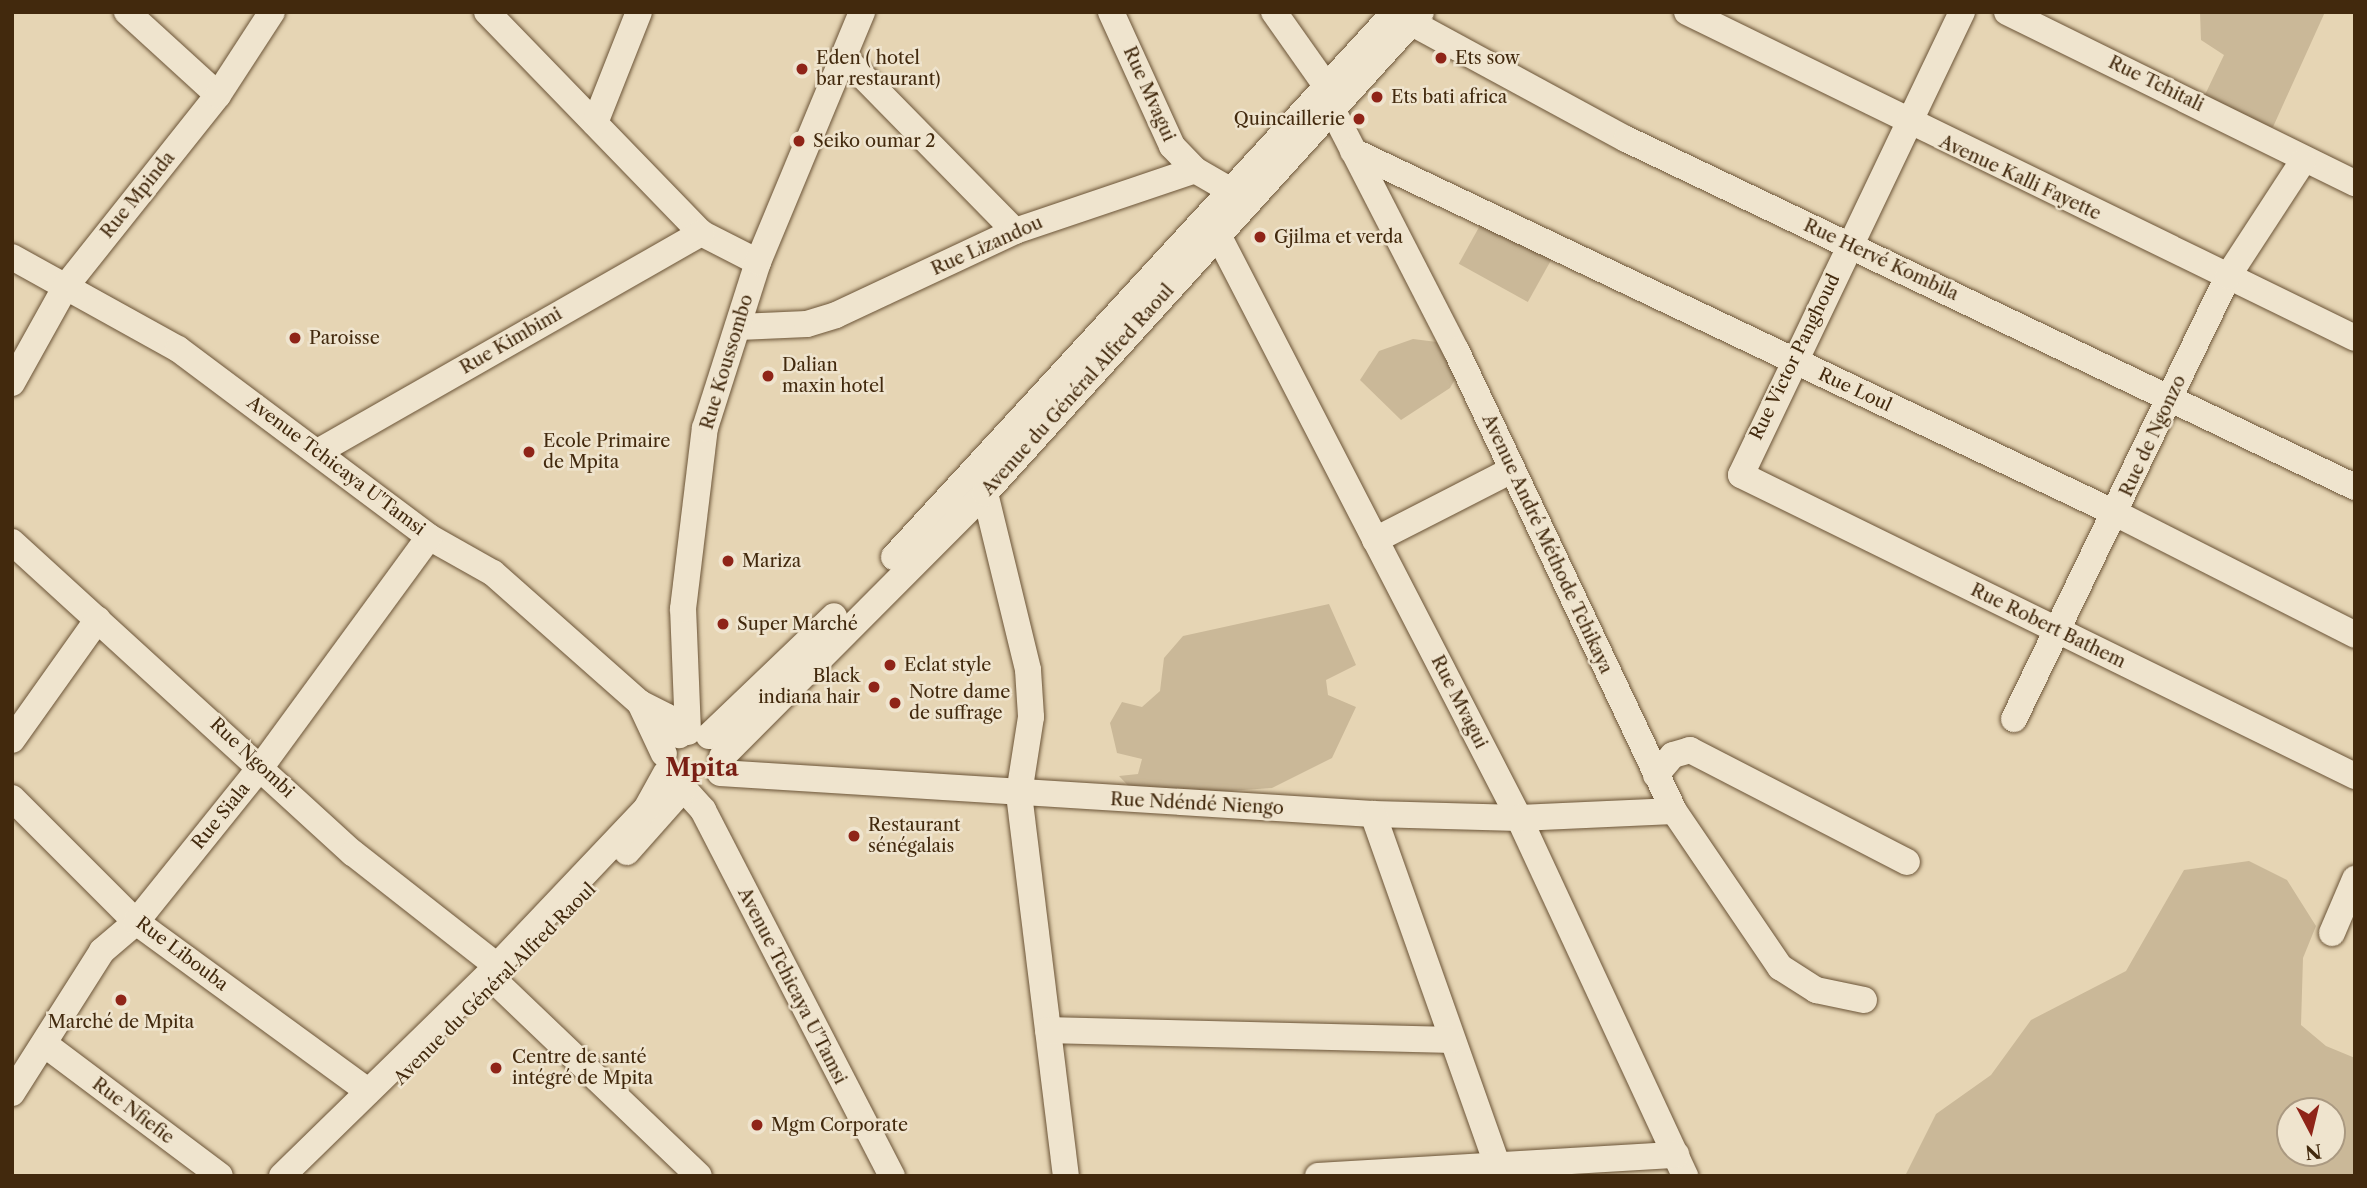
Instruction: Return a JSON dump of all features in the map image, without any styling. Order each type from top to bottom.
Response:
[{"type":"street","points":[[127,12],[218,95]]},
{"type":"street","name":"Rue Mpinda","points":[[12,383],[66,286],[218,95],[272,12]]},
{"type":"street","points":[[487,12],[701,233],[758,262]]},
{"type":"street","points":[[595,122],[639,12]]},
{"type":"street","name":"Rue Koussombo","points":[[693,762],[683,608],[705,428],[758,262],[862,12]]},
{"type":"street","name":"Rue Mvagui","points":[[1111,12],[1172,146],[1195,170]]},
{"type":"street","name":"Avenue André Méthode Tchikaya","points":[[1274,12],[1329,98],[1512,470],[1674,811],[1780,967],[1816,990],[1864,1000]]},
{"type":"street","name":"Avenue Kalli Fayette","points":[[1687,12],[1911,127],[2355,338]]},
{"type":"street","name":"Rue Victor Panghoud","points":[[1741,475],[1849,244],[1911,127],[1962,12]]},
{"type":"street","name":"Rue Tchitali","points":[[2007,12],[2303,161],[2355,183]]},
{"type":"street","name":"Avenue du Général Alfred Raoul","points":[[304,1176],[497,974],[654,827],[693,762],[964,485],[1233,192],[1410,16]]},
{"type":"street","name":"Rue Hervé Kombila","points":[[1410,16],[1626,139],[2355,487]]},
{"type":"street","points":[[844,57],[1016,231]]},
{"type":"street","name":"Avenue du Général Alfred Raoul","points":[[693,762],[985,493],[1218,235],[1329,98]]},
{"type":"street","name":"Rue Loul","points":[[1353,151],[2117,514],[2355,635]]},
{"type":"street","name":"Rue de Ngonzo","points":[[2014,719],[2117,514],[2228,276],[2303,161]]},
{"type":"street","points":[[1195,170],[1233,192]]},
{"type":"street","name":"Rue Lizandou","points":[[739,327],[807,324],[836,315],[1016,231],[1195,170]]},
{"type":"street","name":"Rue Kimbimi","points":[[321,450],[701,233]]},
{"type":"street","name":"Rue Mvagui","points":[[1218,235],[1519,818],[1681,1166]]},
{"type":"street","name":"Avenue Tchicaya U'Tamsi","points":[[12,257],[178,349],[321,450],[429,537],[493,573],[640,703],[667,718],[693,762],[712,828],[892,1176]]},
{"type":"street","points":[[1376,540],[1512,470]]},
{"type":"street","name":"Rue Robert Bathem","points":[[1741,475],[2355,776]]},
{"type":"street","points":[[985,493],[1028,670],[1031,717],[1019,794],[1066,1176]]},
{"type":"street","name":"Rue Siala","points":[[12,1093],[47,1046],[102,951],[136,922],[262,764],[429,537]]},
{"type":"street","name":"Rue Ngombi","points":[[12,542],[262,764],[353,853],[497,974],[699,1176]]},
{"type":"street","points":[[12,740],[98,619]]},
{"type":"street","points":[[1656,775],[1678,751],[1690,750],[1907,862]]},
{"type":"street","points":[[282,1176],[368,1091],[497,974],[646,809],[693,762]]},
{"type":"street","name":"Rue Ndéndé Niengo","points":[[693,762],[1019,794],[1373,814],[1519,818],[1674,811]]},
{"type":"street","name":"Rue Libouba","points":[[12,798],[136,922],[368,1091]]},
{"type":"street","points":[[1373,814],[1496,1162]]},
{"type":"street","points":[[654,827],[676,821],[712,828]]},
{"type":"street","points":[[2332,933],[2355,879]]},
{"type":"street","points":[[1048,1030],[1451,1040]]},
{"type":"street","name":"Rue Nfiefie","points":[[47,1046],[220,1176]]},
{"type":"street","points":[[1318,1176],[1496,1162],[1681,1166]]},
{"type":"shaded area","points":[[2200,12],[2325,12],[2273,127],[2249,128],[2201,103],[2224,55],[2201,40]]},
{"type":"shaded area","points":[[1483,220],[1552,258],[1528,302],[1459,264]]},
{"type":"shaded area","points":[[1413,339],[1445,343],[1458,374],[1450,388],[1401,420],[1360,380],[1379,351]]},
{"type":"shaded area","points":[[1329,604],[1356,665],[1326,680],[1328,695],[1356,707],[1332,758],[1272,788],[1139,797],[1119,776],[1138,774],[1142,759],[1117,753],[1110,723],[1122,702],[1142,707],[1160,691],[1164,658],[1183,636]]},
{"type":"shaded area","points":[[2249,861],[2287,880],[2316,926],[2303,958],[2301,1025],[2326,1046],[2355,1058],[2355,1176],[1905,1176],[1936,1114],[1991,1075],[2031,1020],[2126,971],[2184,870]]},
{"type":"place","name":"Ets sow","points":[[1441,58]]},
{"type":"place","name":"Eden ( hotel bar restaurant)","points":[[802,69]]},
{"type":"place","name":"Ets bati africa","points":[[1377,97]]},
{"type":"place","name":"Quincaillerie","points":[[1359,119]]},
{"type":"place","name":"Seiko oumar 2","points":[[799,141]]},
{"type":"place","name":"Gjilma et verda","points":[[1260,237]]},
{"type":"place","name":"Paroisse","points":[[295,338]]},
{"type":"place","name":"Dalian maxin hotel","points":[[768,376]]},
{"type":"place","name":"Ecole Primaire de Mpita","points":[[529,452]]},
{"type":"place","name":"Mariza","points":[[728,561]]},
{"type":"place","name":"Super Marché","points":[[723,624]]},
{"type":"place","name":"Eclat style","points":[[890,665]]},
{"type":"place","name":"Black indiana hair","points":[[874,687]]},
{"type":"place","name":"Notre dame de suffrage","points":[[895,703]]},
{"type":"place","name":"Restaurant sénégalais","points":[[854,836]]},
{"type":"place","name":"Marché de Mpita","points":[[121,1000]]},
{"type":"place","name":"Centre de santé intégré de Mpita","points":[[496,1068]]},
{"type":"place","name":"Mgm Corporate","points":[[757,1125]]},
{"type":"district","name":"Mpita","points":[[702,768]]}]
